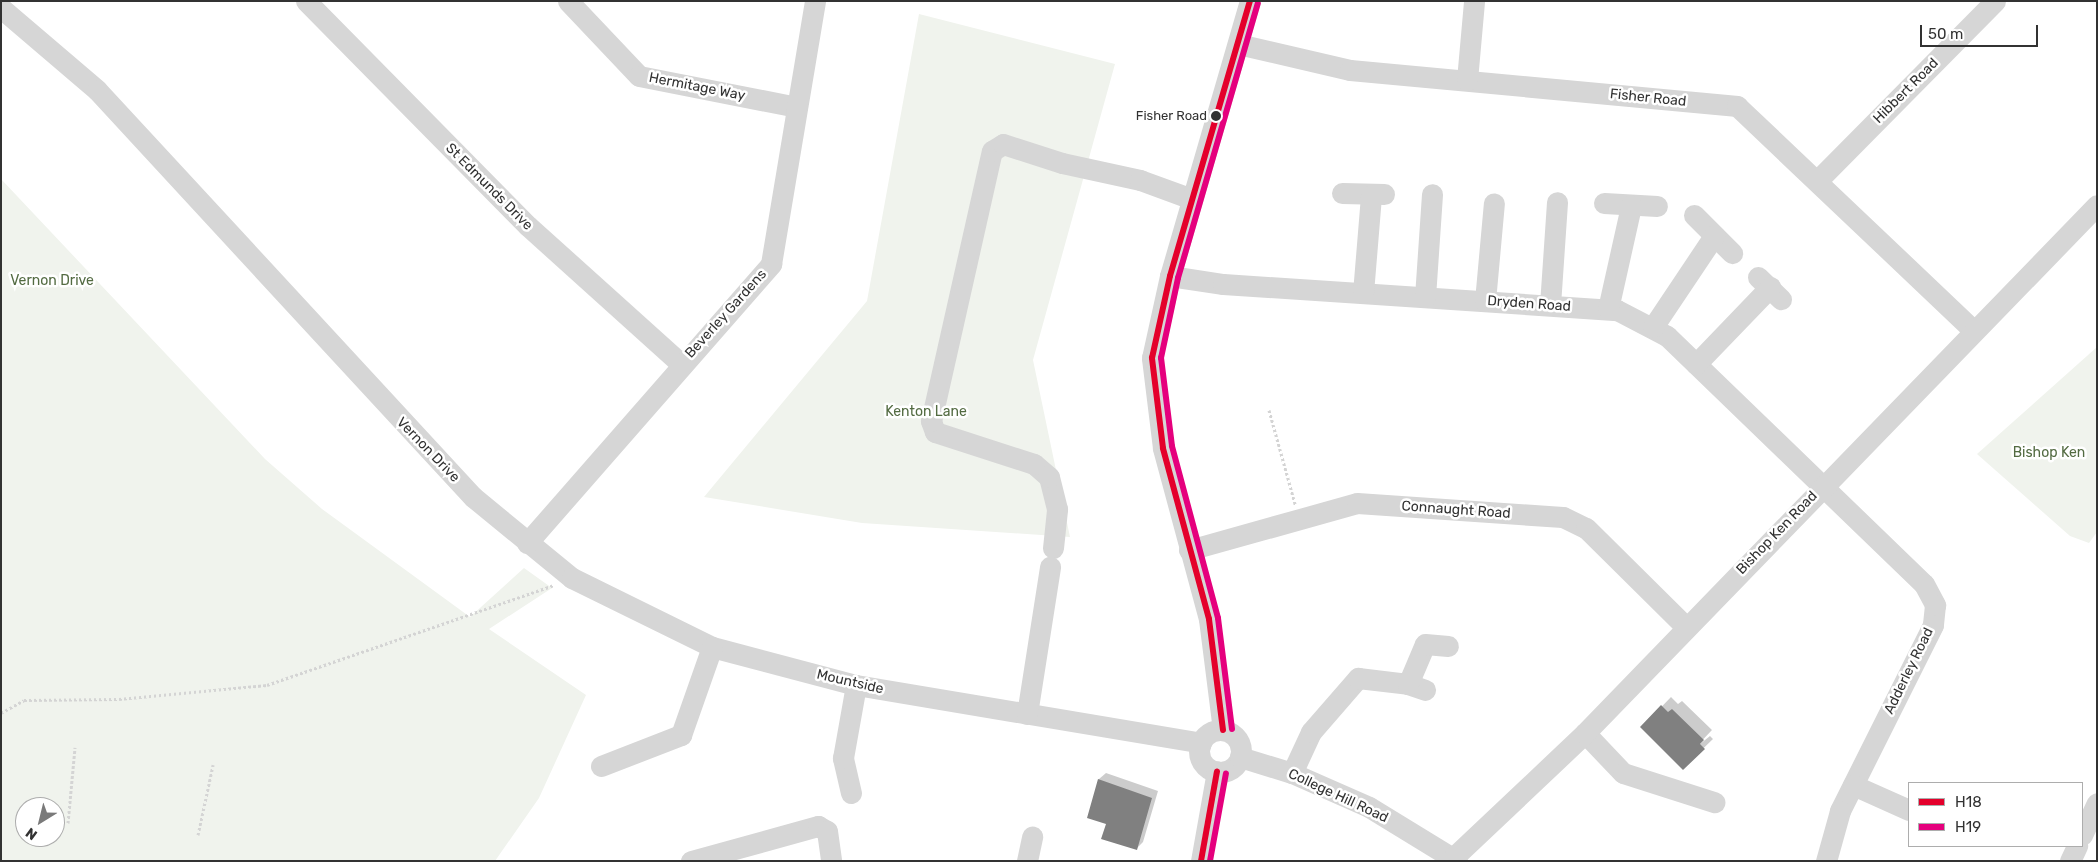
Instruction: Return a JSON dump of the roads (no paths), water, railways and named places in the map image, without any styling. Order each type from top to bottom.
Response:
[{"type":"street","name":"St Edmunds Drive","points":[[306,1],[528,226],[682,364]]},
{"type":"street","name":"Hermitage Way","points":[[568,1],[639,76],[797,107]]},
{"type":"street","name":"Beverley Gardens","points":[[527,542],[770,264],[815,1]]},
{"type":"street","points":[[1223,730],[1209,619],[1189,550],[1164,448],[1152,358],[1170,276],[1250,1]]},
{"type":"street","points":[[1467,80],[1474,1]]},
{"type":"street","name":"Hibbert Road","points":[[1817,181],[1995,1]]},
{"type":"street","name":"Vernon Drive","points":[[1,8],[97,90],[386,406],[473,497],[527,542]]},
{"type":"street","name":"Fisher Road","points":[[1238,44],[1350,70],[1737,106],[1972,329]]},
{"type":"street","points":[[1027,714],[1057,509],[1049,477],[1034,464],[935,432],[931,421],[992,151],[1003,144],[1062,163],[1140,180],[1192,199]]},
{"type":"street","points":[[1342,193],[1378,194],[1362,293]]},
{"type":"street","points":[[1425,297],[1432,194]]},
{"type":"street","points":[[1550,305],[1555,202]]},
{"type":"street","points":[[1485,301],[1494,203]]},
{"type":"street","points":[[1604,203],[1657,206]]},
{"type":"street","name":"Bishop Ken Road","points":[[1455,860],[1585,733],[1972,329],[2097,204]]},
{"type":"street","points":[[1608,309],[1631,206]]},
{"type":"street","points":[[1694,215],[1732,253]]},
{"type":"street","points":[[1653,327],[1714,236]]},
{"type":"street","name":"Dryden Road","points":[[1170,276],[1362,293],[1608,309],[1653,327],[1696,364],[1823,484]]},
{"type":"street","points":[[1696,364],[1770,288]]},
{"type":"street","name":"Adderley Road","points":[[1823,484],[1924,584],[1935,605],[1933,625],[1854,785],[1826,861]]},
{"type":"street","name":"Connaught Road","points":[[1189,550],[1357,503],[1563,517],[1586,528],[1686,627]]},
{"type":"street","name":"Mountside","points":[[527,542],[572,578],[712,646],[856,685],[1201,743]]},
{"type":"street","points":[[1292,773],[1311,732],[1358,678],[1416,687],[1425,644],[1448,646]]},
{"type":"street","points":[[601,766],[681,735],[712,646]]},
{"type":"street","points":[[851,793],[843,758],[856,685]]},
{"type":"street","points":[[1223,730],[1238,740],[1240,757],[1229,770],[1217,771],[1202,761],[1201,743],[1210,733],[1223,730]]},
{"type":"street","points":[[1585,733],[1623,773],[1714,802]]},
{"type":"street","name":"College Hill Road","points":[[1240,757],[1292,773],[1369,808],[1455,860]]},
{"type":"street","points":[[1201,861],[1217,771]]},
{"type":"street","points":[[1854,785],[1908,810]]},
{"type":"street","points":[[2083,833],[2097,802]]},
{"type":"street","points":[[691,861],[818,826],[827,832],[831,861]]},
{"type":"street","points":[[1026,861],[1032,837]]},
{"type":"street","points":[[2070,861],[2077,847]]},
{"type":"place","name":"Fisher Road","points":[[1216,116]]},
{"type":"park label","name":"Kenton Lane","points":[[926,412]]},
{"type":"park label","name":"Bishop Ken","points":[[2049,453]]}]
